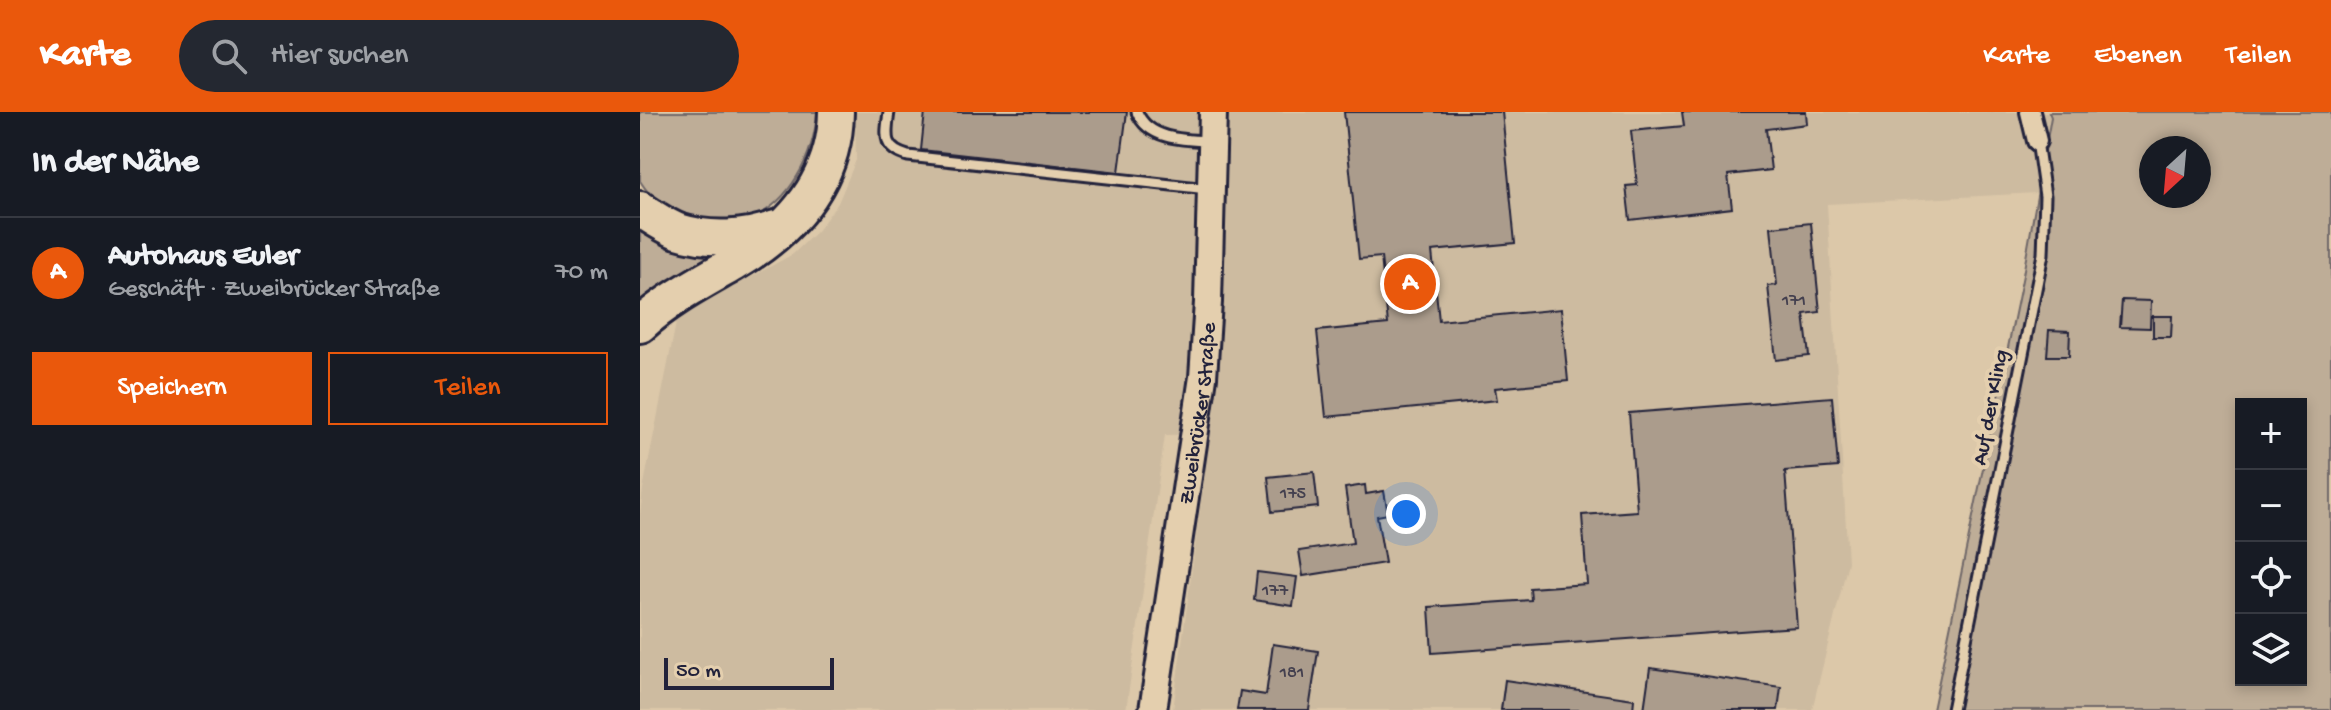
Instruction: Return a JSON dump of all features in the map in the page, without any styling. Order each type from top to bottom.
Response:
[{"type":"highway","points":[[640,325],[661,306],[757,248],[809,200],[832,151],[836,112]]},
{"type":"highway","points":[[640,209],[678,231],[717,237],[758,235],[784,225]]},
{"type":"street","name":"Zweibrücker Straße","points":[[1153,710],[1203,377],[1213,112]]},
{"type":"street","name":"Auf der Kling","points":[[2030,112],[2037,141]]},
{"type":"lane","points":[[889,112],[886,134],[889,146],[908,156],[1212,190]]},
{"type":"lane","points":[[1137,112],[1148,128],[1163,136],[1213,142]]},
{"type":"lane","name":"Auf der Kling","points":[[1952,710],[2043,254],[2045,196],[2037,141]]},
{"type":"shaded area","points":[[640,112],[817,112],[805,161],[787,191],[762,213],[736,225],[726,226],[681,216],[658,202],[645,189],[640,181]]},
{"type":"shaded area","points":[[855,112],[2049,112],[2051,117],[2037,193],[1827,204],[1848,562],[1812,710],[1173,710],[1210,434],[1165,435],[1126,710],[640,710],[640,515],[677,318],[793,254],[817,231],[838,203],[856,160]]},
{"type":"shaded area","points":[[2049,112],[2331,112],[2331,710],[1933,710],[2023,275],[2051,117]]},
{"type":"shaded area","points":[[640,224],[728,251],[681,273],[640,305]]},
{"type":"building","points":[[925,112],[1127,112],[1119,172],[921,150]]},
{"type":"building","points":[[1344,112],[1502,112],[1515,243],[1432,251],[1439,321],[1561,309],[1568,381],[1495,388],[1497,400],[1326,417],[1317,331],[1388,324],[1381,257],[1359,259]]},
{"type":"building","points":[[1682,112],[1806,112],[1807,124],[1766,129],[1771,170],[1728,175],[1732,208],[1630,220],[1626,186],[1637,185],[1631,131],[1684,126]]},
{"type":"building","points":[[1811,223],[1820,312],[1804,314],[1809,356],[1776,360],[1768,286],[1777,285],[1771,227]]},
{"type":"building","points":[[2122,300],[2151,301],[2150,328],[2120,327]]},
{"type":"building","points":[[2153,316],[2172,316],[2171,337],[2153,337]]},
{"type":"building","points":[[2049,330],[2070,331],[2069,356],[2047,356]]},
{"type":"building","points":[[1832,397],[1838,467],[1785,471],[1797,627],[1432,653],[1429,607],[1531,600],[1530,588],[1587,584],[1582,515],[1637,511],[1629,413]]},
{"type":"building","points":[[1314,472],[1318,507],[1272,512],[1268,477]]},
{"type":"building","points":[[1365,485],[1366,494],[1384,491],[1388,514],[1377,516],[1385,563],[1303,576],[1299,551],[1353,543],[1345,488]]},
{"type":"building","points":[[1257,572],[1297,577],[1293,606],[1254,600]]},
{"type":"building","points":[[1273,644],[1318,651],[1309,710],[1237,710],[1240,691],[1266,695]]},
{"type":"building","points":[[1650,668],[1781,687],[1778,710],[1644,710]]},
{"type":"building","points":[[1505,680],[1634,699],[1633,710],[1501,710]]},
{"type":"place","name":"Autohaus Euler","points":[[1410,284]]}]
